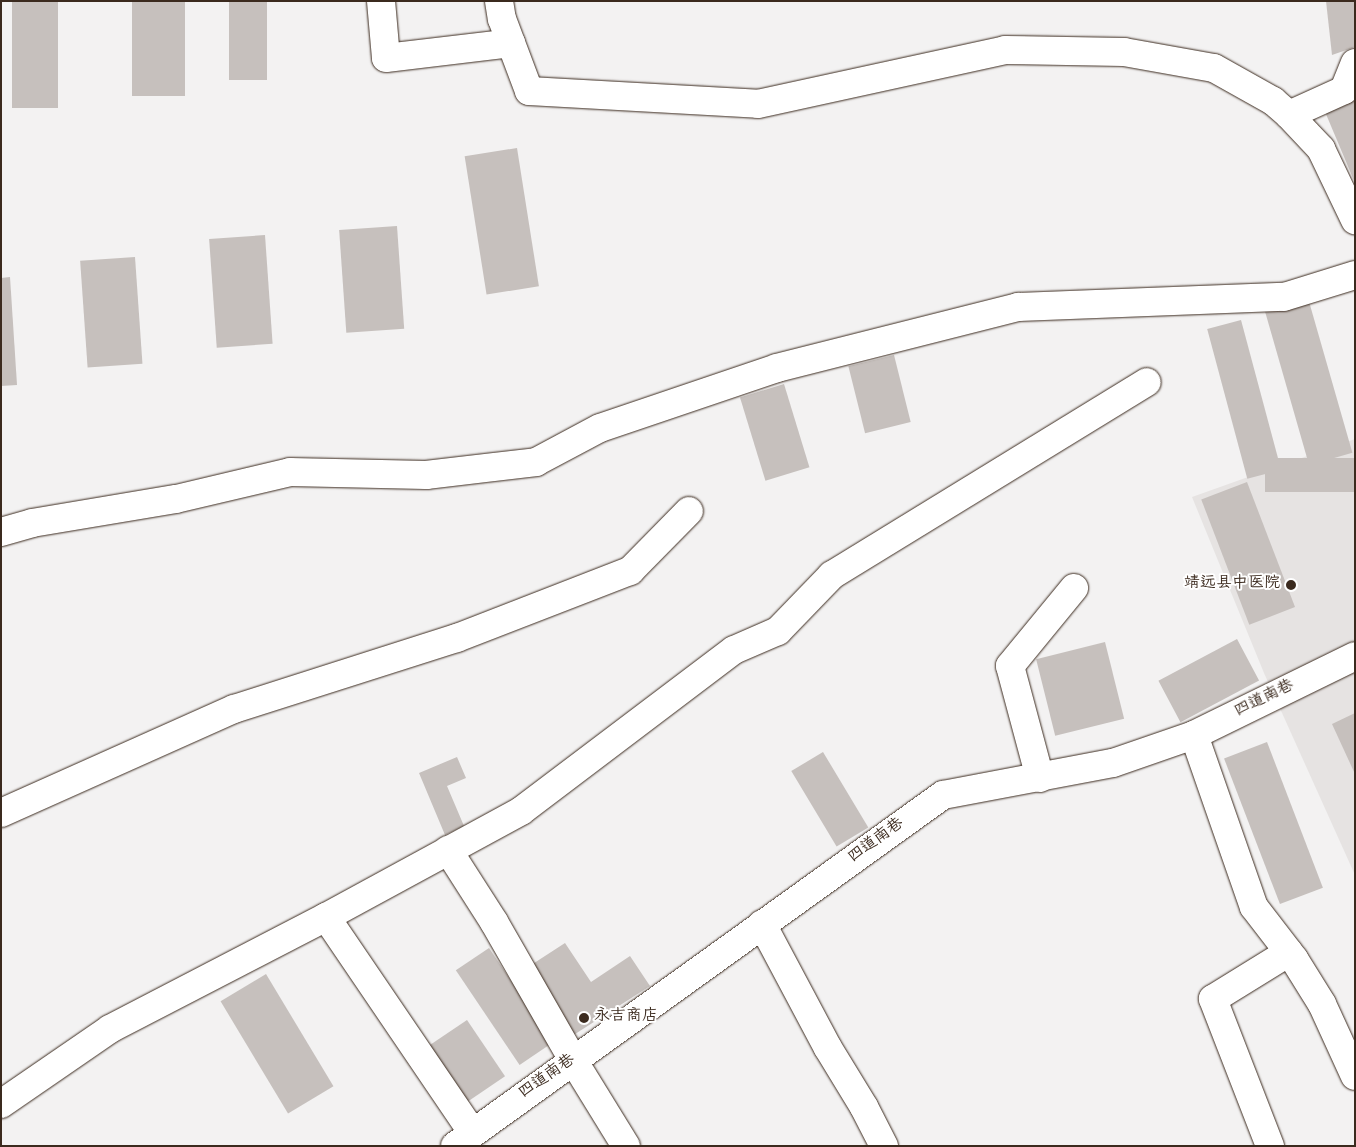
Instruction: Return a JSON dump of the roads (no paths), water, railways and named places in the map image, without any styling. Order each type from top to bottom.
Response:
[{"type":"street","points":[[380,1],[386,58],[511,43]]},
{"type":"street","points":[[499,1],[502,19],[529,91],[758,104],[1005,50],[1124,52],[1214,68],[1273,101],[1289,114],[1321,148],[1355,220]]},
{"type":"street","points":[[1289,114],[1344,90],[1355,63]]},
{"type":"street","points":[[1,532],[32,523],[176,499],[290,472],[426,475],[536,462],[600,428],[777,368],[1018,307],[1284,297],[1355,275]]},
{"type":"street","points":[[1,1104],[110,1029],[326,917],[521,811],[734,650],[778,632],[832,575],[1147,382]]},
{"type":"street","points":[[1,814],[234,709],[457,638],[630,571],[688,511]]},
{"type":"street","points":[[1040,778],[1010,666],[1074,588]]},
{"type":"street","name":"四道南巷","points":[[464,1139],[943,795],[1113,763],[1194,735],[1355,656]]},
{"type":"street","points":[[1194,735],[1254,907],[1288,952],[1322,1004],[1355,1076]]},
{"type":"street","points":[[448,850],[494,922],[573,1060],[626,1146]]},
{"type":"street","points":[[326,917],[464,1139]]},
{"type":"street","points":[[762,924],[828,1048],[864,1107],[884,1146]]},
{"type":"street","points":[[1270,1146],[1213,998],[1288,952]]},
{"type":"place","name":"靖远县中医院","points":[[1291,585]]},
{"type":"place","name":"永吉商店","points":[[584,1018]]}]
